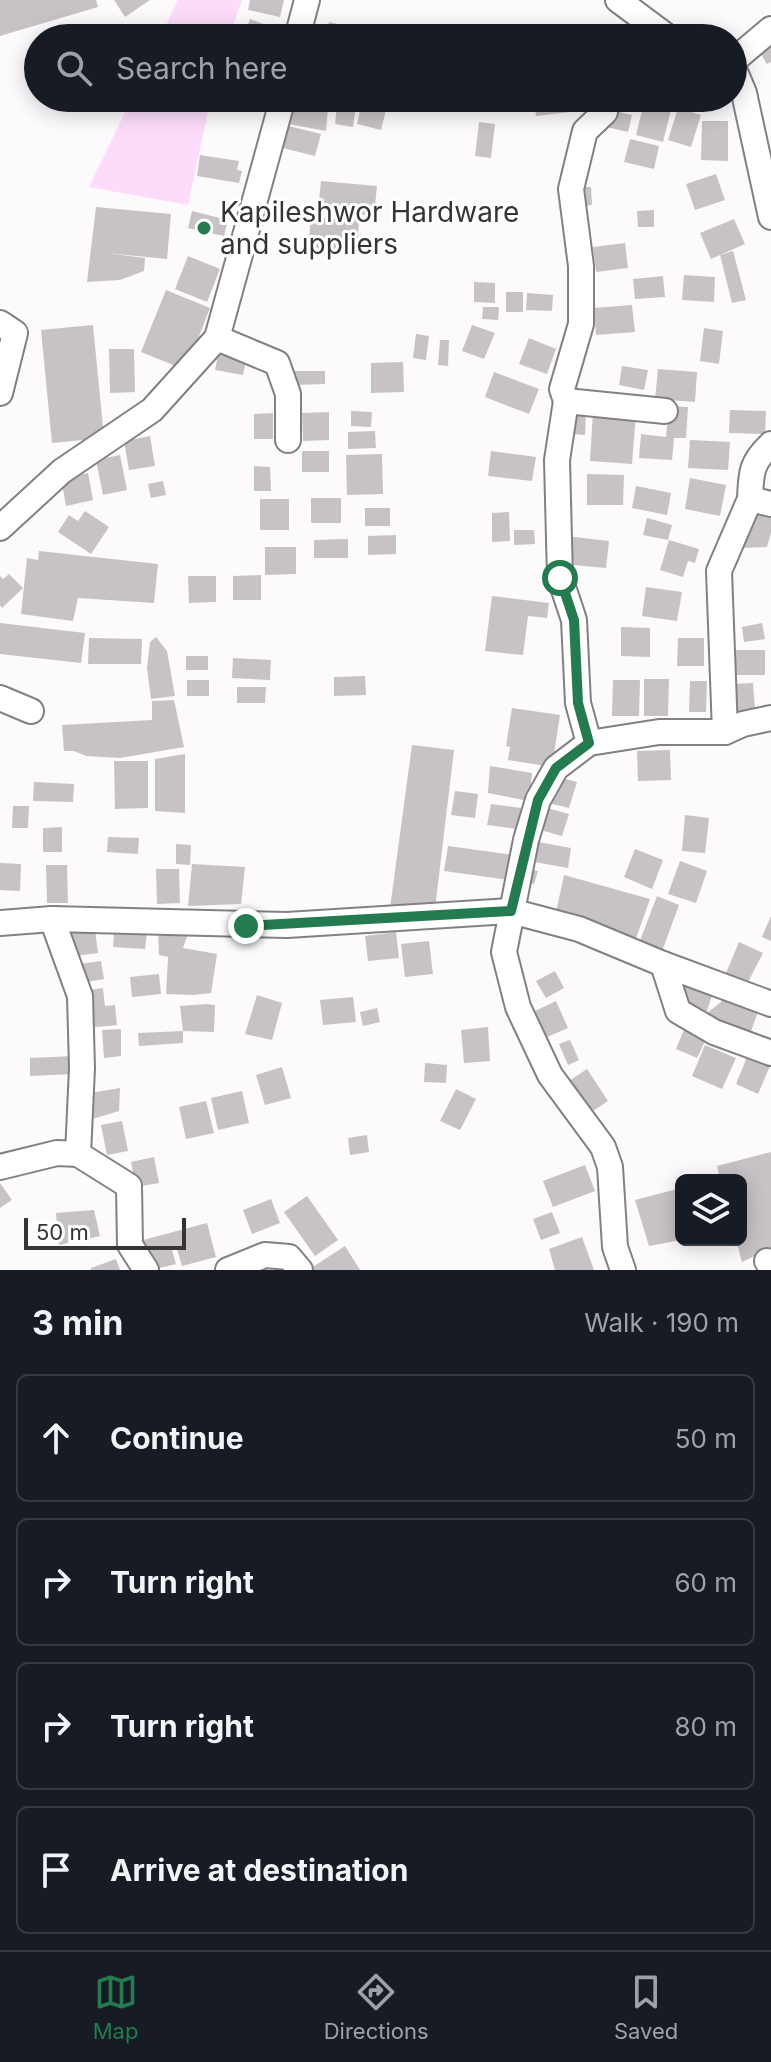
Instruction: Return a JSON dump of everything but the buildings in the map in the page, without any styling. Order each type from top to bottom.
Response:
[{"type":"street","points":[[301,24],[307,0]]},
{"type":"street","points":[[618,0],[634,24]]},
{"type":"street","points":[[747,49],[771,29]]},
{"type":"street","points":[[747,107],[771,217]]},
{"type":"street","points":[[0,528],[62,471],[152,410],[217,338],[279,112]]},
{"type":"street","points":[[589,743],[578,703],[574,620],[560,578],[557,460],[566,401],[562,389],[581,324],[581,266],[571,189],[585,131],[605,112]]},
{"type":"street","points":[[0,323],[15,333],[0,393]]},
{"type":"street","points":[[217,338],[277,363],[288,394],[288,440]]},
{"type":"street","points":[[566,401],[665,411]]},
{"type":"street","points":[[725,732],[719,571],[760,502],[750,481],[756,459],[771,444]]},
{"type":"street","points":[[0,698],[31,711]]},
{"type":"street","points":[[623,1270],[615,1247],[610,1167],[603,1147],[550,1075],[518,1007],[504,952],[538,800],[556,768],[589,743],[659,732],[725,732],[743,724],[771,718]]},
{"type":"street","points":[[0,923],[52,919],[274,925],[511,911],[579,929],[771,1004]]},
{"type":"street","points":[[52,919],[80,996],[82,1068],[78,1154]]},
{"type":"street","points":[[663,964],[678,1011],[714,1032],[771,1053]]},
{"type":"street","points":[[0,1167],[57,1153],[78,1154],[129,1186],[130,1245],[146,1270]]},
{"type":"street","points":[[228,1270],[265,1255],[289,1257],[300,1270]]},
{"type":"shaded area","points":[[178,0],[242,0],[234,24],[167,24]]},
{"type":"shaded area","points":[[125,112],[208,112],[188,205],[89,187]]},
{"type":"place","name":"Kapileshwor Hardware and suppliers","points":[[204,228]]},
{"type":"route","points":[[246,926],[511,911],[538,800],[556,768],[589,743],[578,703],[574,620],[560,578]]}]
